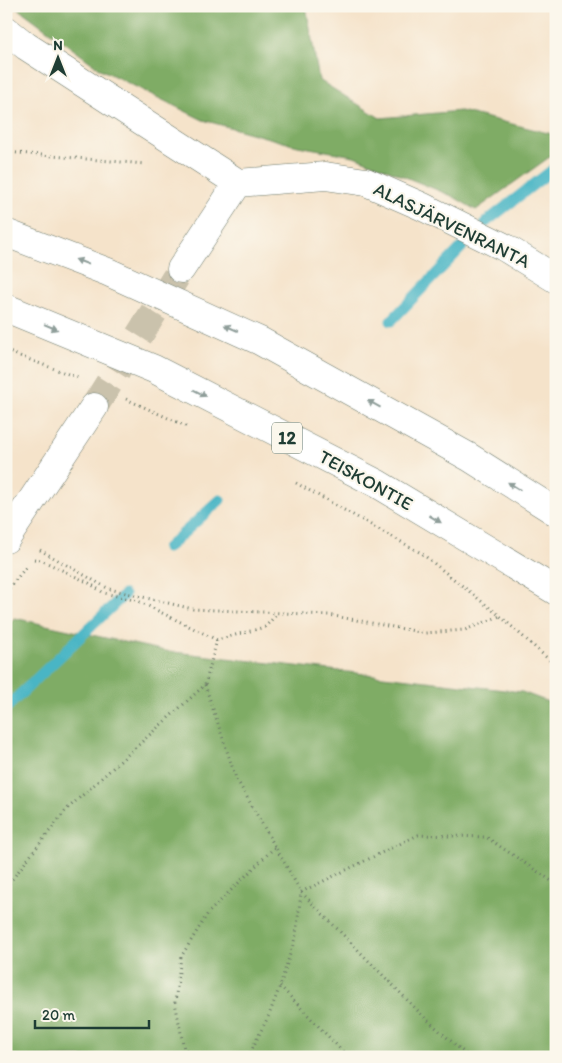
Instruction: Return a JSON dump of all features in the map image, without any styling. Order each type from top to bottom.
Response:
[{"type":"main road","points":[[6,30],[67,73],[238,183],[180,269]]},
{"type":"main road","name":"ALASJÄRVENRANTA","points":[[238,183],[325,176],[366,182],[504,246],[556,279]]},
{"type":"main road","points":[[6,233],[108,272],[260,341],[469,457],[556,512]]},
{"type":"main road","name":"TEISKONTIE","points":[[6,308],[154,369],[180,382],[378,484],[556,591]]},
{"type":"main road","points":[[6,539],[94,408]]},
{"type":"path","points":[[6,152],[151,164]]},
{"type":"path","points":[[6,351],[86,381]]},
{"type":"path","points":[[123,397],[190,428]]},
{"type":"path","points":[[292,481],[421,553],[500,616],[556,666]]},
{"type":"path","points":[[279,613],[265,626],[217,640],[138,601],[107,594],[41,560],[32,559],[38,549],[109,589],[193,609],[329,615],[425,633],[465,630],[500,616]]},
{"type":"path","points":[[6,592],[27,566]]},
{"type":"path","points":[[6,887],[66,810],[205,685],[217,640]]},
{"type":"path","points":[[205,685],[236,778],[301,892],[424,1017],[469,1057]]},
{"type":"path","points":[[301,892],[418,836],[486,837],[556,884]]},
{"type":"path","points":[[200,1057],[184,1049],[175,1002],[181,957],[208,913],[275,847]]},
{"type":"path","points":[[248,1057],[269,1015],[280,986],[296,934],[301,892]]},
{"type":"path","points":[[280,986],[348,1057]]},
{"type":"green space","points":[[15,6],[306,6],[319,80],[380,118],[460,111],[556,135],[556,143],[551,156],[476,210],[452,196],[354,156],[298,146],[203,120],[100,69]]},
{"type":"green space","points":[[14,618],[165,651],[522,692],[556,705],[556,1057],[6,1057],[6,626]]},
{"type":"waterway","points":[[486,222],[556,167]]},
{"type":"waterway","points":[[391,321],[462,247]]},
{"type":"waterway","points":[[167,548],[220,500]]},
{"type":"waterway","points":[[6,708],[124,595]]},
{"type":"tunnel","points":[[94,407],[181,269]]}]
